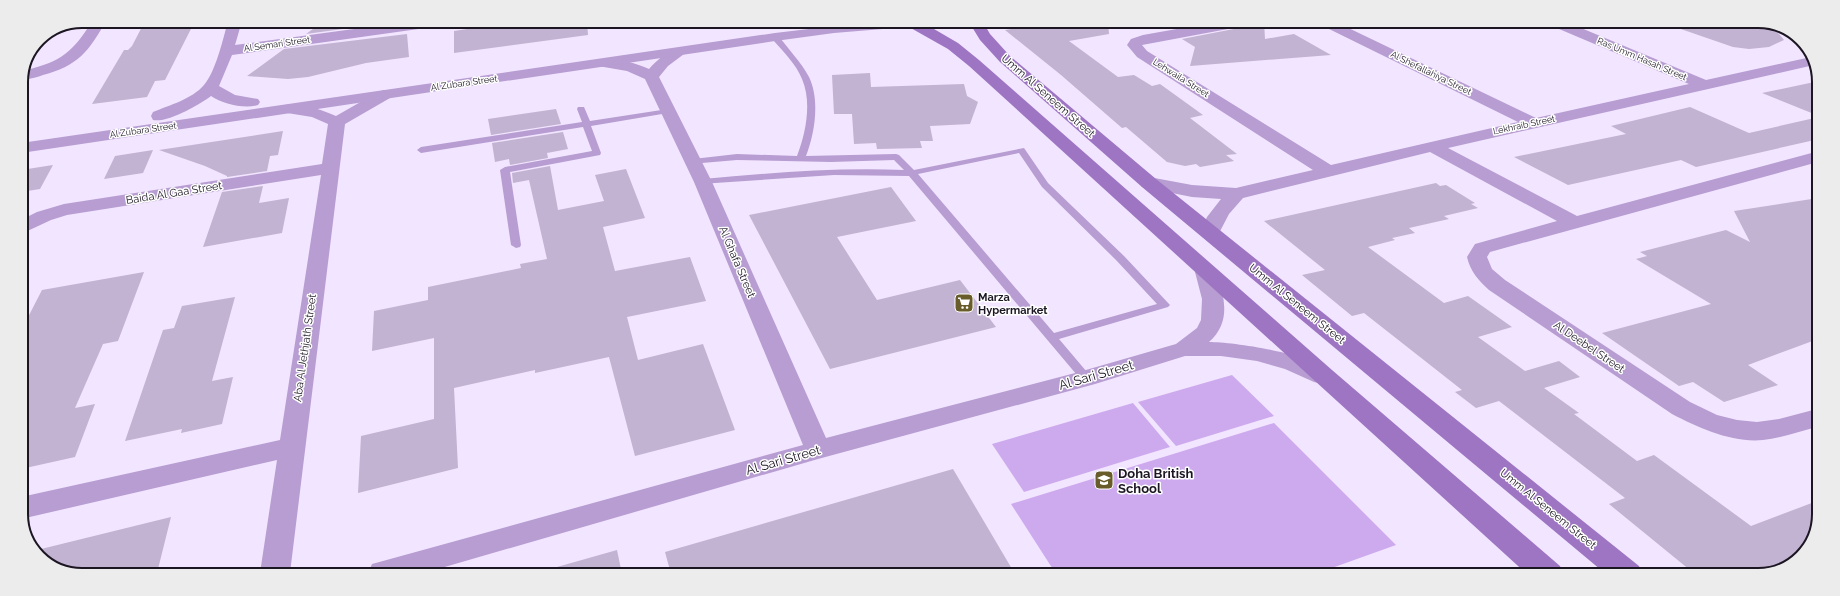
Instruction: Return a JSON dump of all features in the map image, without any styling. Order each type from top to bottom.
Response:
[{"type":"main road","points":[[919,28],[953,46],[974,63],[1206,272],[1541,568]]},
{"type":"main road","name":"Umm Al Seneem Street","points":[[978,28],[989,44],[1004,60],[1150,183],[1619,568]]},
{"type":"street","points":[[29,75],[55,67],[70,59],[80,51],[95,28]]},
{"type":"street","points":[[159,116],[189,101],[211,87],[226,51],[233,28]]},
{"type":"street","name":"Al Semari Street","points":[[226,51],[361,28]]},
{"type":"street","name":"Al Zubara Street","points":[[28,134],[766,28]]},
{"type":"street","name":"Al Zubara Street","points":[[28,147],[775,37],[846,28]]},
{"type":"street","name":"Lehwaila Street","points":[[1208,28],[1148,38],[1136,42],[1134,45],[1142,54],[1326,170]]},
{"type":"street","name":"Al Shefallahiya Street","points":[[1338,28],[1534,123]]},
{"type":"street","name":"Ras Umm Hasah Street","points":[[1569,28],[1705,85]]},
{"type":"street","points":[[604,63],[631,68],[651,76],[663,63],[681,51]]},
{"type":"street","name":"Lekhraib Street","points":[[1150,183],[1192,191],[1236,194],[1326,170],[1808,61]]},
{"type":"street","name":"Al Ghafa Street","points":[[651,76],[703,182],[818,450]]},
{"type":"street","points":[[211,87],[216,93],[224,97],[252,102]]},
{"type":"street","points":[[287,109],[316,113],[337,122],[384,95]]},
{"type":"street","name":"Aba Al Jethjath Street","points":[[276,568],[329,168],[337,122]]},
{"type":"street","points":[[1432,146],[1573,222]]},
{"type":"street","name":"Al Deebel Street","points":[[1812,158],[1482,248],[1477,257],[1479,265],[1485,274],[1497,285],[1680,408],[1702,419],[1726,428],[1758,431],[1812,419]]},
{"type":"street","name":"Baida Al Gaa Street","points":[[28,224],[44,216],[64,210],[329,168]]},
{"type":"street","points":[[1210,233],[1214,220],[1220,210],[1236,194]]},
{"type":"street","name":"Al Sari Street","points":[[1184,349],[1210,327],[1214,315],[1214,305],[1206,272]]},
{"type":"street","name":"Al Sari Street","points":[[401,568],[818,450],[1086,378],[1184,349],[1220,349],[1257,354],[1293,363],[1323,376]]},
{"type":"street","points":[[28,506],[292,447]]},
{"type":"lane","points":[[775,37],[801,71],[806,81],[809,98],[809,138],[801,158]]},
{"type":"lane","points":[[516,244],[505,170],[597,153],[581,109]]},
{"type":"lane","points":[[421,150],[668,111]]},
{"type":"lane","points":[[703,182],[766,175],[873,170],[912,173],[1021,150],[1045,185],[1120,258],[1164,305],[1051,337]]},
{"type":"lane","points":[[693,162],[737,157],[831,159],[896,156],[1086,378]]},
{"type":"shaded area","points":[[1232,375],[1274,416],[1176,446],[1138,402]]},
{"type":"shaded area","points":[[1133,403],[1170,447],[1024,492],[992,444]]},
{"type":"shaded area","points":[[1274,423],[1396,545],[1332,568],[1052,568],[1011,504]]},
{"type":"building","points":[[141,28],[191,28],[165,80],[155,81],[147,97],[92,104],[124,50],[128,50],[132,46]]},
{"type":"building","points":[[314,28],[350,28],[306,34]]},
{"type":"building","points":[[474,28],[587,28],[588,35],[454,53],[454,31]]},
{"type":"building","points":[[1018,28],[1108,28],[1109,34],[1069,41],[1118,77],[1134,75],[1152,86],[1160,84],[1203,115],[1190,118],[1237,154],[1226,155],[1234,161],[1200,167],[1196,164],[1185,166],[1167,162],[1126,127],[1122,128],[1061,75],[1005,30]]},
{"type":"building","points":[[1239,28],[1264,28],[1265,39],[1294,34],[1331,55],[1190,66],[1195,47],[1182,39]]},
{"type":"building","points":[[1678,28],[1765,28],[1778,32],[1784,40],[1769,47],[1749,49],[1733,47]]},
{"type":"building","points":[[407,34],[409,57],[366,63],[308,77],[288,79],[247,76],[284,49]]},
{"type":"building","points":[[870,73],[871,87],[964,84],[967,96],[978,102],[970,124],[930,126],[933,141],[920,141],[922,148],[877,149],[876,143],[854,144],[852,114],[834,114],[832,75]]},
{"type":"building","points":[[1812,82],[1812,113],[1762,93]]},
{"type":"building","points":[[1690,107],[1749,133],[1812,119],[1812,141],[1696,167],[1681,160],[1568,185],[1514,157],[1626,134],[1611,126]]},
{"type":"building","points":[[556,109],[561,124],[491,135],[488,119]]},
{"type":"building","points":[[283,131],[278,155],[270,156],[267,171],[227,177],[205,166],[159,150]]},
{"type":"building","points":[[563,132],[568,149],[547,153],[548,158],[510,165],[509,159],[495,162],[492,143]]},
{"type":"building","points":[[153,150],[143,173],[104,179],[115,156]]},
{"type":"building","points":[[53,165],[40,189],[28,191],[28,169]]},
{"type":"building","points":[[550,166],[558,210],[604,201],[595,175],[626,169],[645,218],[603,227],[615,271],[690,257],[706,301],[627,317],[638,360],[703,344],[735,430],[635,456],[609,357],[535,373],[535,370],[454,388],[458,468],[358,493],[361,436],[434,419],[434,338],[372,351],[374,311],[428,300],[428,287],[521,268],[520,264],[547,259],[529,180],[513,183],[512,173]]},
{"type":"building","points":[[1436,183],[1440,186],[1446,185],[1475,203],[1471,204],[1478,208],[1444,216],[1449,219],[1409,228],[1415,233],[1392,238],[1395,240],[1368,247],[1444,303],[1468,296],[1512,327],[1478,337],[1525,371],[1559,361],[1580,377],[1544,388],[1579,413],[1574,414],[1637,461],[1654,455],[1751,526],[1812,503],[1812,521],[1808,535],[1803,544],[1791,557],[1765,568],[1687,568],[1609,504],[1625,498],[1499,401],[1476,408],[1455,392],[1462,390],[1364,313],[1352,316],[1302,275],[1325,270],[1264,221]]},
{"type":"building","points":[[263,186],[259,203],[289,198],[282,233],[203,247],[222,192]]},
{"type":"building","points":[[891,187],[916,221],[837,237],[877,300],[960,280],[996,327],[830,369],[749,215]]},
{"type":"building","points":[[1812,199],[1812,341],[1748,365],[1778,385],[1724,402],[1693,382],[1679,386],[1602,333],[1711,304],[1636,259],[1647,256],[1640,252],[1726,230],[1750,242],[1734,211]]},
{"type":"building","points":[[144,272],[118,341],[103,344],[75,408],[95,404],[75,457],[28,467],[28,317],[42,290]]},
{"type":"building","points":[[235,297],[212,381],[233,377],[222,424],[181,433],[182,429],[125,441],[163,330],[174,328],[182,306]]},
{"type":"building","points":[[953,469],[1011,568],[669,568],[665,552]]},
{"type":"building","points":[[171,517],[158,568],[75,568],[52,559],[41,549]]},
{"type":"building","points":[[617,550],[621,568],[557,568]]},
{"type":"place","name":"Marza Hypermarket","points":[[964,303]]},
{"type":"place","name":"Doha British School","points":[[1104,480]]}]
